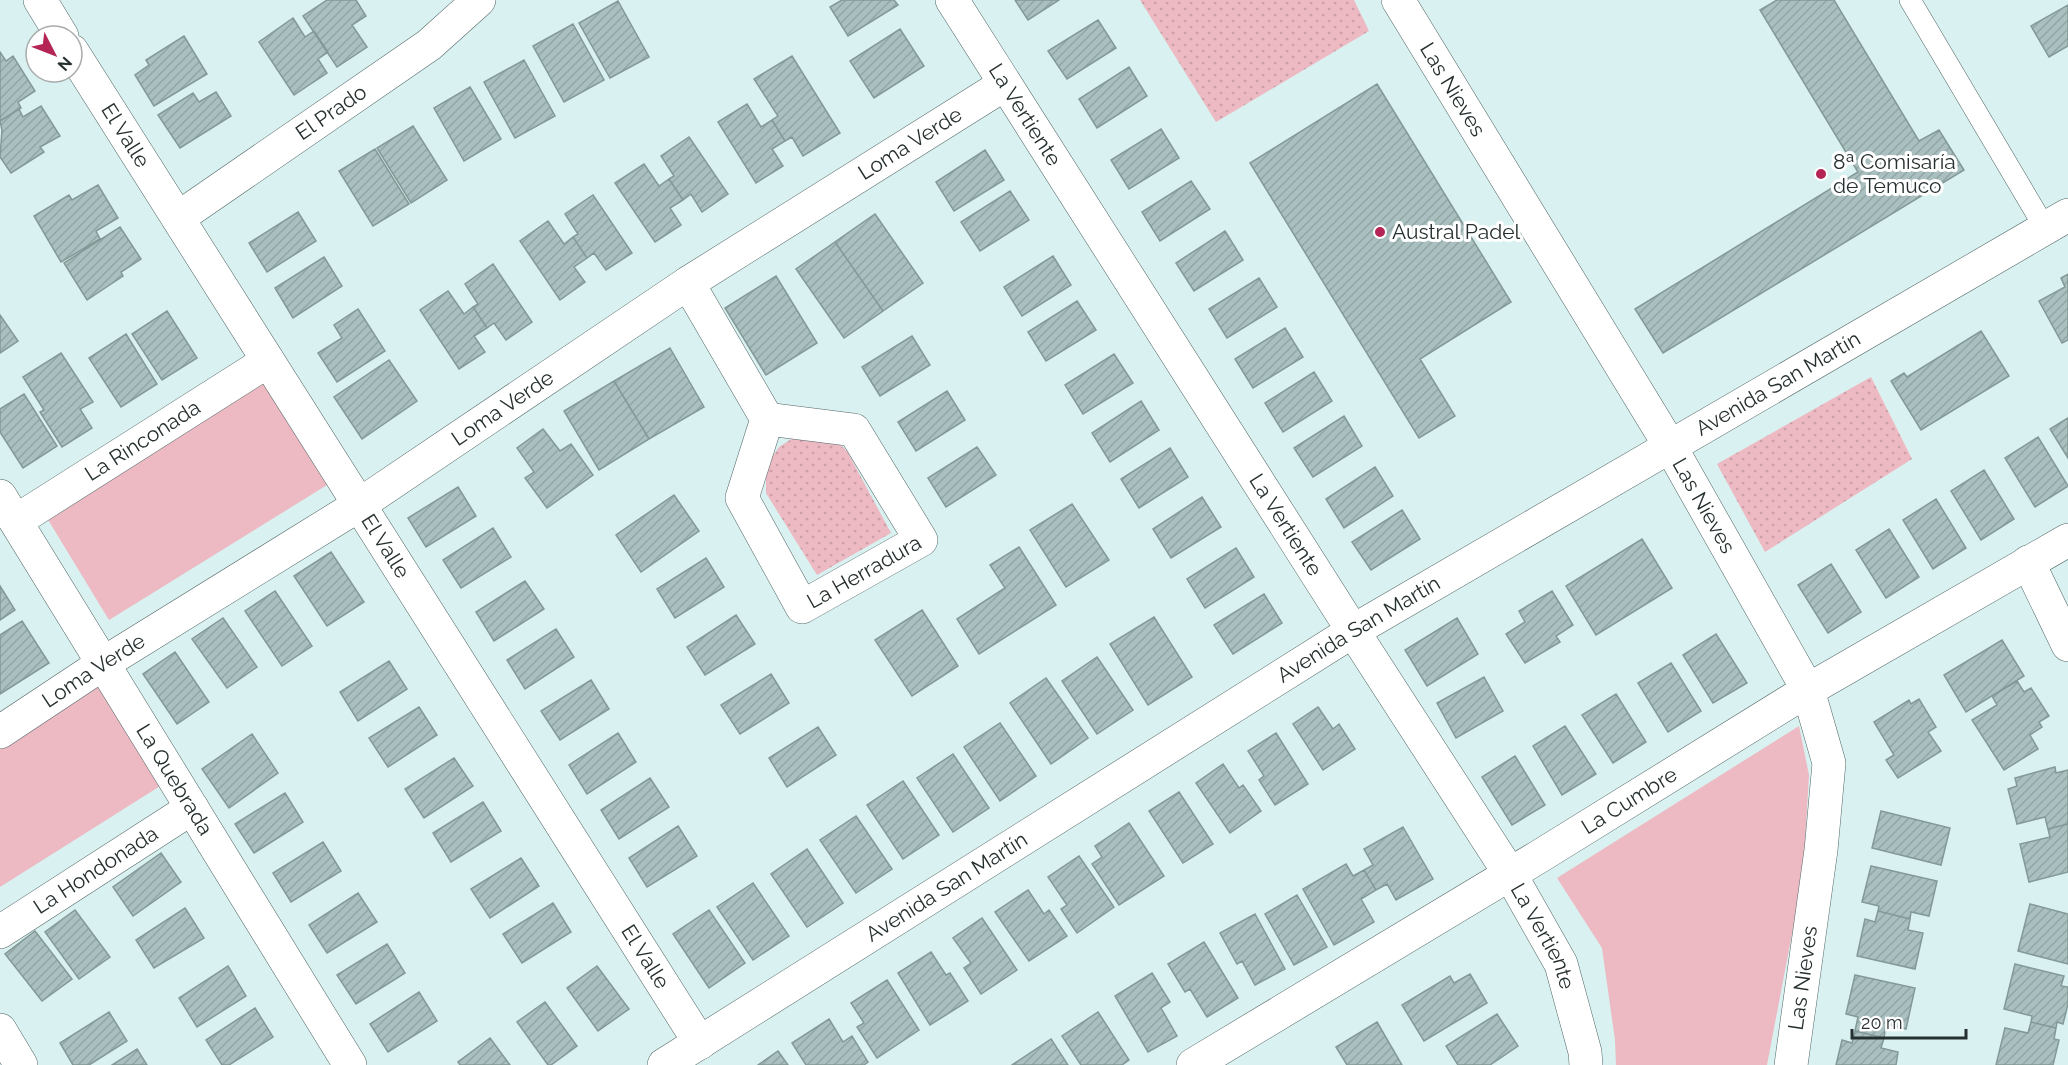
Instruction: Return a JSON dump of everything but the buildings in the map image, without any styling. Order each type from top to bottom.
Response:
[{"type":"street","points":[[40,0],[55,24]]},
{"type":"street","name":"El Prado","points":[[178,218],[429,45],[479,0]]},
{"type":"street","name":"La Vertiente","points":[[951,0],[1510,874],[1561,964],[1585,1052],[1586,1065]]},
{"type":"street","name":"Las Nieves","points":[[1413,8],[1670,446],[1808,690],[1829,763],[1821,850],[1791,1065]]},
{"type":"street","name":"El Valle","points":[[84,70],[700,1043]]},
{"type":"street","name":"Loma Verde","points":[[0,732],[104,663],[359,505],[688,283],[1005,84]]},
{"type":"street","name":"Avenida San Martín","points":[[664,1065],[1353,631],[2056,221]]},
{"type":"street","points":[[688,283],[767,419]]},
{"type":"street","name":"La Rinconada","points":[[8,508],[268,361]]},
{"type":"street","name":"La Herradura","points":[[767,419],[854,430],[921,540],[802,607],[742,498],[767,419]]},
{"type":"street","name":"La Quebrada","points":[[8,508],[350,1065]]},
{"type":"street","name":"La Cumbre","points":[[1193,1065],[1510,874],[1808,690],[2068,540]]},
{"type":"street","points":[[2028,562],[2068,645]]},
{"type":"street","name":"La Hondonada","points":[[0,932],[192,808]]},
{"type":"street","points":[[0,1030],[21,1065]]},
{"type":"lane","points":[[1910,0],[2056,221]]},
{"type":"shaded area","points":[[1140,0],[1354,0],[1369,31],[1216,122]]},
{"type":"shaded area","points":[[1871,377],[1912,459],[1765,552],[1717,464]]},
{"type":"shaded area","points":[[264,383],[327,485],[109,620],[47,518]]},
{"type":"shaded area","points":[[796,436],[832,437],[847,451],[891,533],[817,575],[766,493],[766,466],[779,447]]},
{"type":"shaded area","points":[[103,683],[165,783],[0,887],[0,748]]},
{"type":"shaded area","points":[[1799,726],[1809,775],[1803,876],[1767,1065],[1616,1065],[1615,1040],[1602,948],[1557,878]]},
{"type":"place","name":"8ª Comisaría de Temuco","points":[[1821,174]]},
{"type":"place","name":"Austral Padel","points":[[1380,232]]}]
